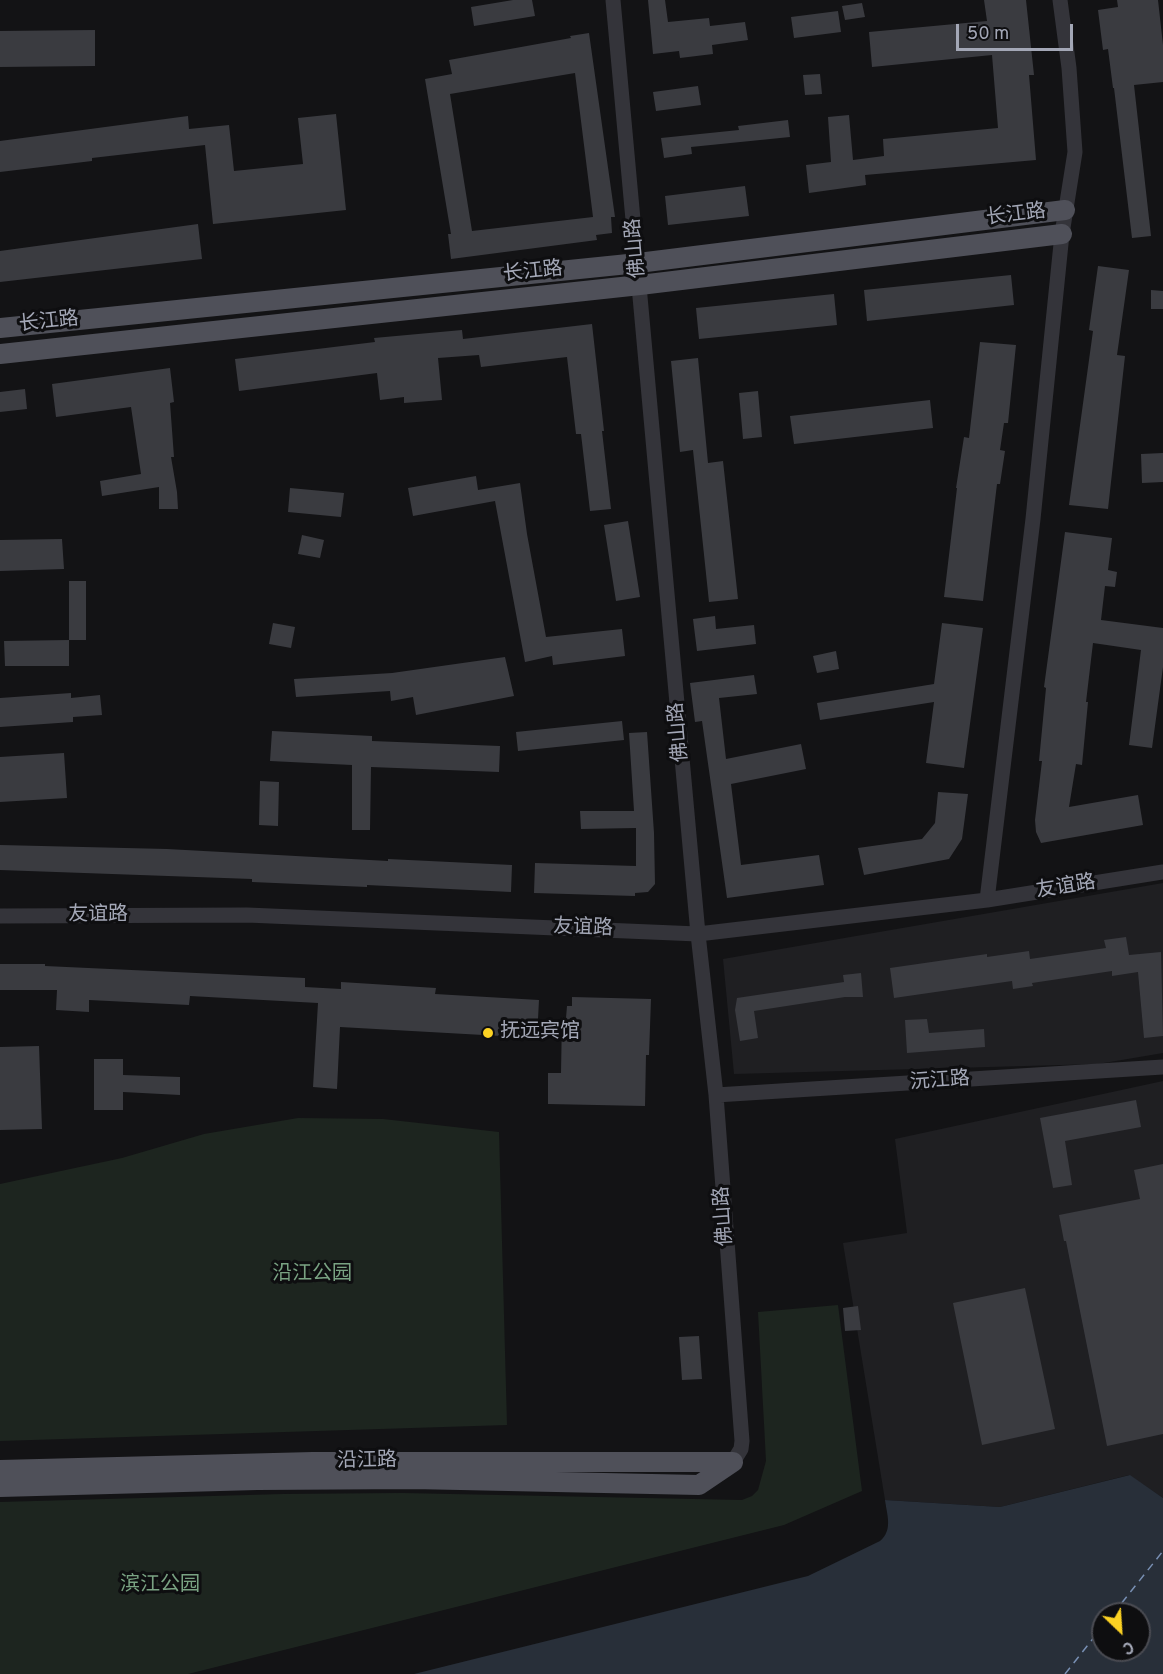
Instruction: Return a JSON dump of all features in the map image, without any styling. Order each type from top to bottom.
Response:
[{"type":"main road","name":"长江路","points":[[0,328],[638,262],[1065,210]]},
{"type":"main road","name":"长江路","points":[[0,354],[640,285],[1062,234]]},
{"type":"main road","name":"沿江路","points":[[0,1470],[302,1462],[733,1462]]},
{"type":"main road","points":[[0,1487],[257,1480],[413,1479],[699,1485],[733,1462]]},
{"type":"street","name":"佛山路","points":[[613,0],[698,934],[716,1095],[742,1441],[741,1449],[733,1462]]},
{"type":"street","points":[[987,900],[1033,519],[1062,234],[1075,152],[1069,68],[1060,0]]},
{"type":"street","name":"友谊路","points":[[0,916],[247,915],[698,934],[987,900],[1163,872]]},
{"type":"street","name":"沅江路","points":[[716,1095],[1163,1067]]},
{"type":"shaded area","points":[[1163,883],[1163,1053],[1098,1064],[734,1074],[723,959]]},
{"type":"shaded area","points":[[1163,1081],[1163,1498],[1129,1475],[1000,1507],[885,1500],[843,1243],[907,1233],[895,1139]]},
{"type":"shaded area","points":[[1130,1475],[1163,1498],[1163,1674],[414,1674],[808,1576],[880,1541],[888,1527],[885,1500],[1000,1507]]},
{"type":"green space","name":"沿江公园","points":[[298,1118],[383,1119],[499,1132],[507,1425],[0,1441],[0,1184],[122,1158],[204,1134]]},
{"type":"green space","name":"滨江公园","points":[[838,1305],[862,1491],[784,1525],[188,1674],[0,1674],[0,1502],[402,1493],[742,1500],[752,1496],[758,1490],[766,1461],[758,1312]]},
{"type":"building","points":[[513,0],[532,0],[535,16],[474,26],[471,7]]},
{"type":"building","points":[[648,0],[665,0],[668,22],[709,18],[710,26],[745,22],[748,40],[712,45],[713,54],[680,58],[679,51],[653,54]]},
{"type":"building","points":[[984,0],[1026,0],[1034,75],[1029,75],[1036,160],[865,175],[866,185],[809,193],[806,165],[831,162],[828,117],[849,115],[853,160],[884,156],[883,139],[998,128],[992,55],[872,67],[869,32],[987,21]]},
{"type":"building","points":[[1117,0],[1158,0],[1163,45],[1163,82],[1134,85],[1151,236],[1132,238],[1114,88],[1108,49],[1103,50],[1098,10],[1118,7]]},
{"type":"building","points":[[862,3],[865,17],[845,20],[842,6]]},
{"type":"building","points":[[838,11],[841,32],[794,38],[791,17]]},
{"type":"building","points":[[95,30],[95,66],[0,67],[0,31]]},
{"type":"building","points":[[589,33],[615,217],[611,217],[612,233],[596,235],[597,240],[451,259],[448,234],[451,234],[425,79],[452,74],[449,60],[571,38],[570,36]],"holes":[[[575,73],[593,217],[472,231],[450,94]]]},
{"type":"building","points":[[820,74],[822,94],[805,95],[803,75]]},
{"type":"building","points":[[698,86],[701,105],[656,111],[653,92]]},
{"type":"building","points":[[336,114],[346,210],[213,224],[205,145],[92,158],[92,161],[0,172],[0,141],[188,116],[189,129],[229,125],[234,171],[303,164],[298,118]]},
{"type":"building","points":[[788,120],[790,137],[691,147],[692,154],[664,158],[661,138],[739,130],[738,126]]},
{"type":"building","points":[[745,186],[749,216],[668,225],[665,196]]},
{"type":"building","points":[[198,224],[202,259],[0,282],[0,251]]},
{"type":"building","points":[[1098,266],[1129,270],[1117,355],[1125,356],[1108,509],[1069,505],[1093,331],[1089,330]]},
{"type":"building","points":[[1011,275],[1014,305],[867,321],[864,290]]},
{"type":"building","points":[[1151,290],[1163,291],[1163,309],[1151,309]]},
{"type":"building","points":[[834,294],[837,325],[699,339],[696,308]]},
{"type":"building","points":[[592,324],[611,509],[590,511],[581,434],[576,434],[567,357],[481,367],[479,355],[438,358],[442,400],[404,403],[404,397],[380,400],[377,373],[239,391],[235,359],[375,342],[374,338],[462,330],[463,339]]},
{"type":"building","points":[[980,342],[1016,345],[1008,423],[1004,423],[1000,450],[1005,451],[1000,484],[997,484],[983,601],[944,597],[956,488],[964,437],[969,438]]},
{"type":"building","points":[[698,358],[708,463],[723,461],[738,599],[709,602],[693,450],[680,452],[671,361]]},
{"type":"building","points":[[170,368],[174,402],[170,403],[174,457],[171,457],[178,509],[159,509],[159,487],[102,496],[100,481],[141,474],[131,407],[56,417],[52,384]]},
{"type":"building","points":[[25,389],[27,409],[0,412],[0,392]]},
{"type":"building","points":[[758,391],[762,437],[743,439],[739,393]]},
{"type":"building","points":[[930,400],[933,428],[794,444],[790,416]]},
{"type":"building","points":[[1163,453],[1163,482],[1142,483],[1141,454]]},
{"type":"building","points":[[476,476],[478,490],[520,483],[546,637],[622,629],[625,656],[553,665],[552,656],[525,662],[495,501],[413,516],[408,488]]},
{"type":"building","points":[[290,488],[344,493],[341,517],[288,512]]},
{"type":"building","points":[[628,521],[640,597],[616,601],[604,525]]},
{"type":"building","points":[[1065,532],[1112,538],[1108,570],[1117,572],[1115,587],[1105,586],[1101,620],[1163,628],[1163,667],[1152,748],[1129,745],[1141,650],[1093,643],[1082,765],[1076,764],[1069,807],[1138,795],[1143,825],[1041,843],[1036,832],[1035,820],[1042,761],[1039,761],[1046,688],[1044,687]]},
{"type":"building","points":[[302,535],[324,540],[320,558],[298,554]]},
{"type":"building","points":[[62,539],[64,569],[0,571],[0,540]]},
{"type":"building","points":[[69,581],[86,581],[86,640],[69,640]]},
{"type":"building","points":[[715,616],[716,629],[754,625],[756,644],[697,651],[693,619]]},
{"type":"building","points":[[273,623],[295,627],[291,648],[269,644]]},
{"type":"building","points":[[942,623],[983,628],[964,768],[926,763],[934,702],[820,720],[817,703],[934,684]]},
{"type":"building","points":[[69,640],[69,666],[5,666],[4,641]]},
{"type":"building","points":[[836,651],[839,669],[817,673],[813,656]]},
{"type":"building","points":[[505,657],[514,696],[416,715],[413,697],[391,701],[390,691],[296,697],[294,679],[392,673]]},
{"type":"building","points":[[754,675],[757,694],[719,698],[726,759],[801,744],[806,769],[731,784],[741,865],[819,855],[824,885],[727,898],[702,721],[695,722],[690,683]]},
{"type":"building","points":[[71,693],[71,698],[100,695],[102,715],[73,717],[73,722],[0,727],[0,698]]},
{"type":"building","points":[[622,721],[624,740],[518,751],[516,732]]},
{"type":"building","points":[[272,731],[372,736],[372,741],[500,746],[499,772],[371,767],[370,830],[352,830],[352,765],[270,761]]},
{"type":"building","points":[[647,732],[655,884],[648,892],[635,893],[635,896],[534,893],[535,863],[636,866],[636,828],[581,829],[580,811],[634,811],[629,733]]},
{"type":"building","points":[[64,753],[67,798],[0,802],[0,757]]},
{"type":"building","points":[[260,781],[279,782],[278,826],[259,825]]},
{"type":"building","points":[[938,792],[968,794],[962,839],[949,859],[864,875],[858,848],[922,839],[935,823]]},
{"type":"building","points":[[0,845],[167,849],[512,865],[511,892],[252,882],[252,879],[0,870]]},
{"type":"building","points":[[1126,937],[1129,955],[1161,952],[1163,1036],[1144,1038],[1138,972],[1112,976],[1112,971],[1032,983],[1033,986],[1013,989],[1012,981],[894,998],[890,968],[987,954],[987,957],[1029,951],[1030,959],[1106,948],[1104,940]]},
{"type":"building","points":[[0,964],[45,964],[45,966],[305,978],[305,987],[341,989],[341,982],[436,988],[435,994],[539,1000],[537,1038],[340,1027],[337,1089],[313,1087],[318,1003],[190,996],[189,1005],[89,1000],[89,1012],[56,1010],[57,990],[0,990]]},
{"type":"building","points":[[861,973],[863,997],[845,997],[754,1011],[758,1038],[740,1041],[735,1010],[737,998],[844,982],[843,975]]},
{"type":"building","points":[[572,997],[651,999],[649,1055],[646,1055],[645,1106],[548,1104],[548,1073],[561,1073],[562,1017],[566,1018],[567,1006],[572,1006]]},
{"type":"building","points":[[927,1019],[929,1033],[984,1029],[985,1047],[907,1053],[905,1020]]},
{"type":"building","points":[[39,1046],[42,1129],[0,1130],[0,1047]]},
{"type":"building","points":[[94,1059],[123,1059],[123,1075],[180,1077],[180,1095],[123,1092],[123,1110],[94,1110]]},
{"type":"building","points":[[1136,1100],[1141,1127],[1065,1141],[1072,1185],[1053,1188],[1040,1118]]},
{"type":"building","points":[[1163,1164],[1163,1434],[1107,1446],[1059,1215],[1140,1199],[1134,1170]]},
{"type":"building","points":[[1025,1288],[1055,1429],[982,1445],[953,1303]]},
{"type":"building","points":[[858,1306],[861,1330],[845,1331],[843,1308]]},
{"type":"building","points":[[699,1336],[702,1379],[682,1380],[679,1337]]},
{"type":"ferry route","points":[[1123,1602],[1163,1551]]},
{"type":"ferry route","points":[[1065,1674],[1091,1641]]},
{"type":"place","name":"抚远宾馆","points":[[488,1033]]}]
